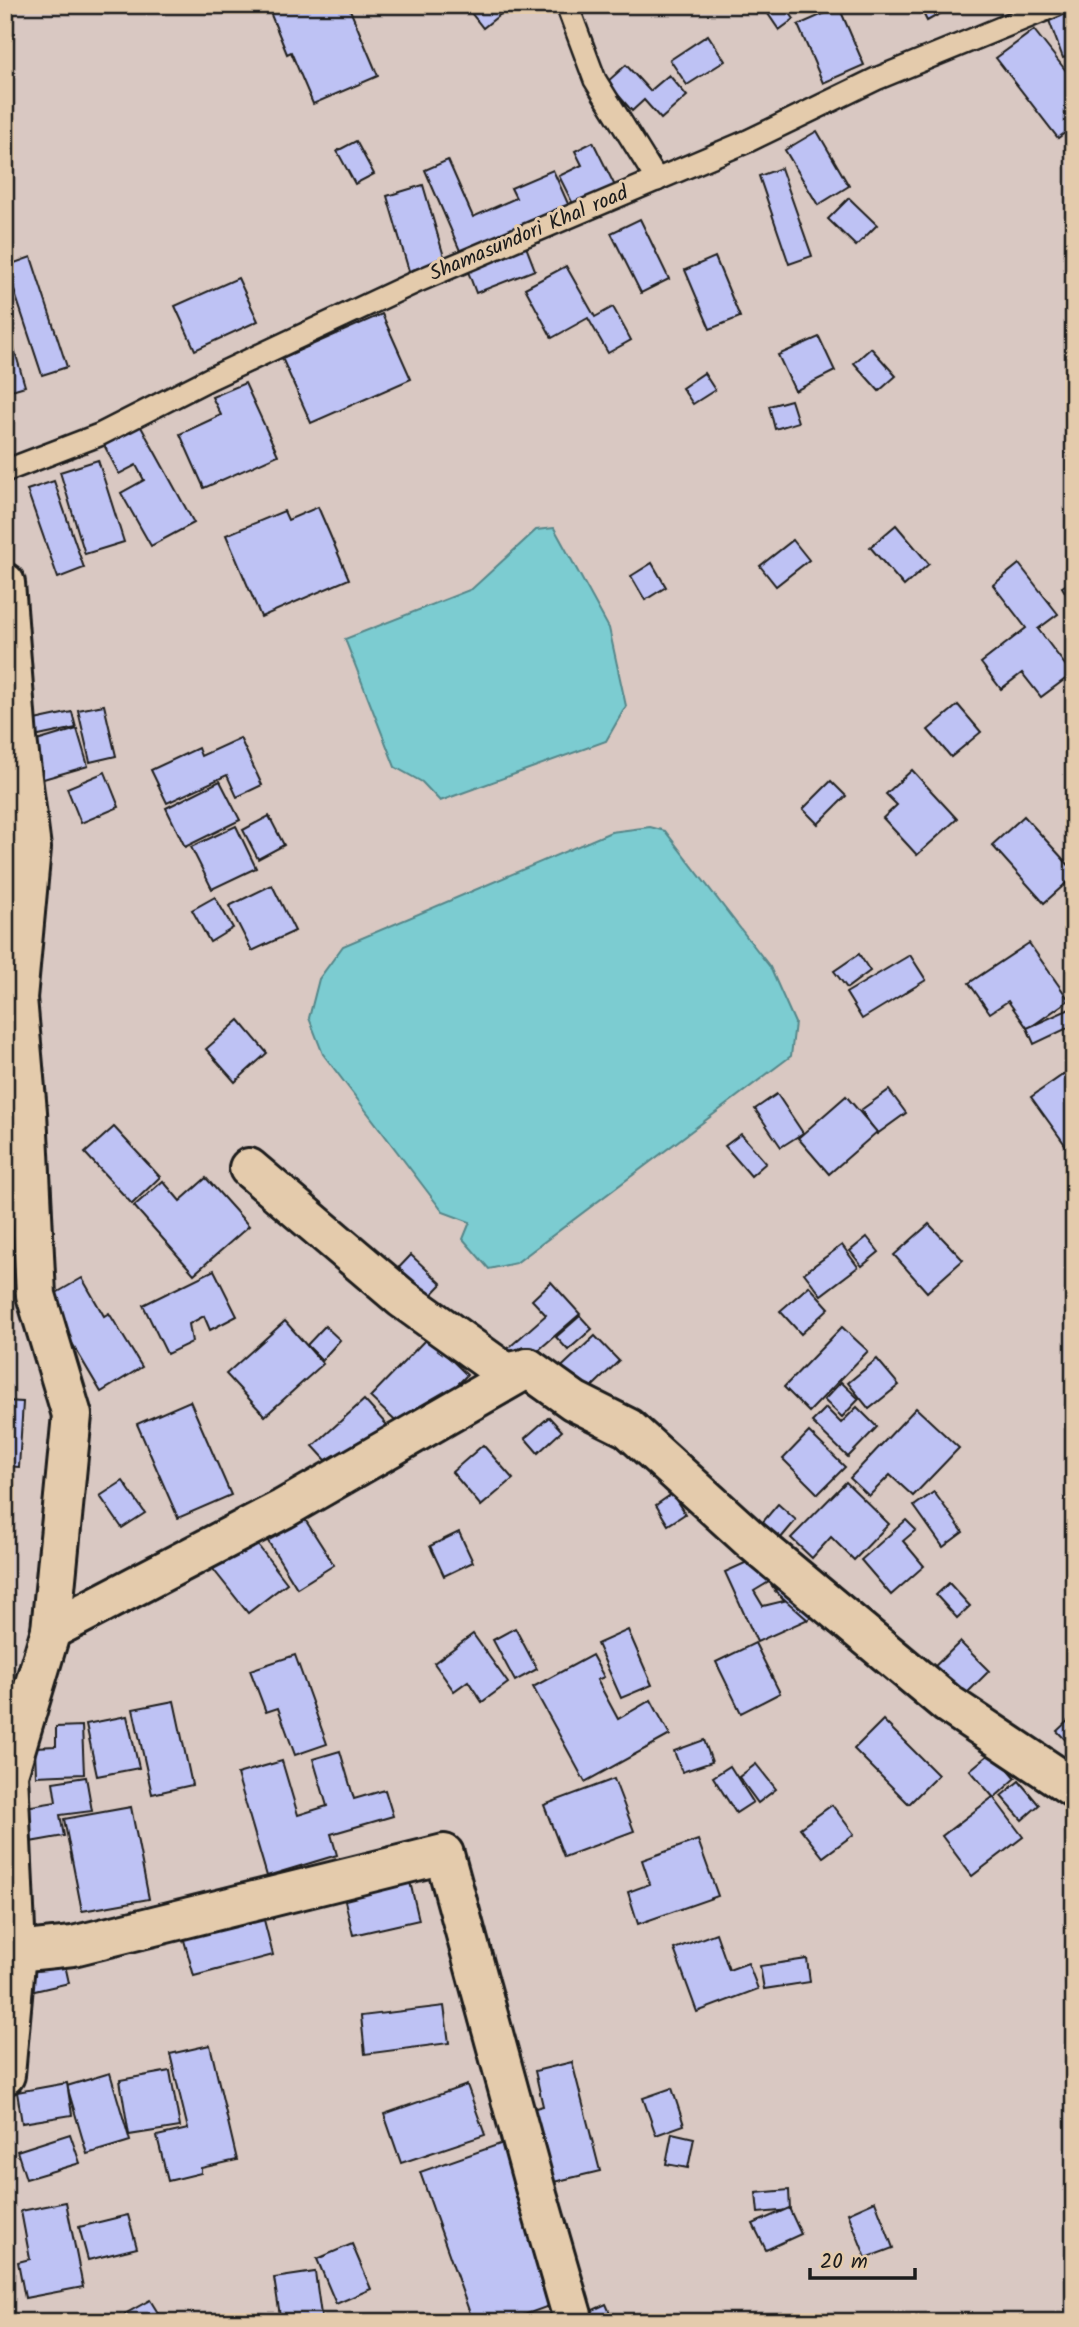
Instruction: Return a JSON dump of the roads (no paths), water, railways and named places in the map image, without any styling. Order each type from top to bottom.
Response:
[{"type":"street","points":[[5,583],[17,739],[31,848],[16,998],[27,1112],[36,1295],[72,1415],[51,1630],[8,1774],[16,1952],[5,2075]]},
{"type":"street","points":[[249,1168],[403,1299],[506,1373],[528,1368],[574,1401],[628,1428],[751,1540],[948,1704],[1074,1788]]},
{"type":"street","points":[[51,1630],[283,1509],[528,1368]]},
{"type":"street","points":[[16,1952],[73,1946],[444,1854],[535,2188],[575,2322]]},
{"type":"lane","points":[[567,5],[595,80],[657,180]]},
{"type":"lane","name":"Shamasundori Khal road","points":[[5,471],[99,435],[211,378],[418,281],[748,141],[876,79],[1057,5]]},
{"type":"water","points":[[44,5],[120,5],[108,14]]},
{"type":"water","points":[[554,528],[609,628],[626,706],[606,741],[440,801],[422,782],[395,767],[345,639],[472,589],[536,530]]},
{"type":"water","points":[[650,827],[665,831],[770,967],[795,1023],[791,1056],[516,1263],[489,1269],[463,1239],[470,1222],[443,1212],[323,1054],[309,1018],[319,979],[343,946],[611,832]]}]
